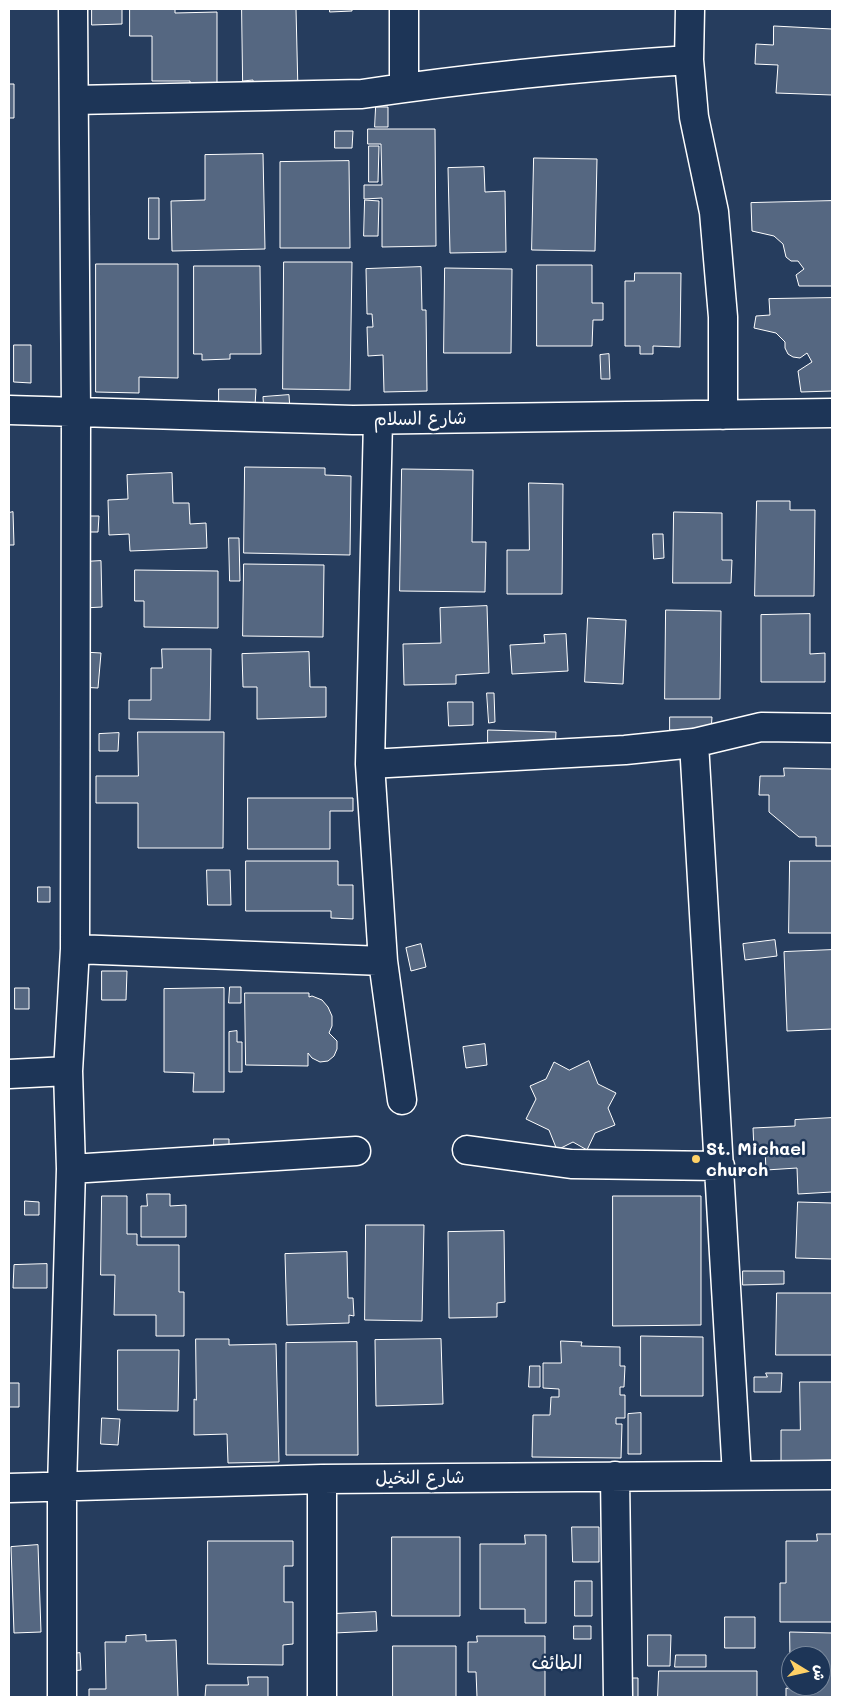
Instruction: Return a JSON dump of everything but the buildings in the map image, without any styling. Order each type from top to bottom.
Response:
[{"type":"street","points":[[62,1697],[62,1488],[71,1170],[68,1071],[75,949],[76,411],[73,9]]},
{"type":"street","points":[[404,9],[404,88]]},
{"type":"street","points":[[690,9],[689,60],[694,117],[714,212],[723,317],[723,415]]},
{"type":"street","points":[[74,100],[362,94],[595,66],[689,60]]},
{"type":"street","name":"شارع السلام","points":[[9,410],[378,420],[832,413]]},
{"type":"street","points":[[378,420],[370,764],[383,961],[402,1100]]},
{"type":"street","points":[[370,764],[625,750],[694,743],[762,727],[832,728]]},
{"type":"street","points":[[694,743],[737,1475]]},
{"type":"street","points":[[75,949],[383,961]]},
{"type":"street","points":[[9,1074],[68,1071]]},
{"type":"street","points":[[467,1150],[571,1164],[720,1166]]},
{"type":"street","points":[[71,1170],[356,1151]]},
{"type":"street","name":"شارع النخيل","points":[[9,1488],[62,1488],[322,1479],[832,1475]]},
{"type":"street","points":[[615,1476],[618,1697]]},
{"type":"street","points":[[322,1479],[322,1697]]},
{"type":"place","name":"St. Michael church","points":[[696,1159]]},
{"type":"district","name":"الطائف","points":[[557,1663]]}]
